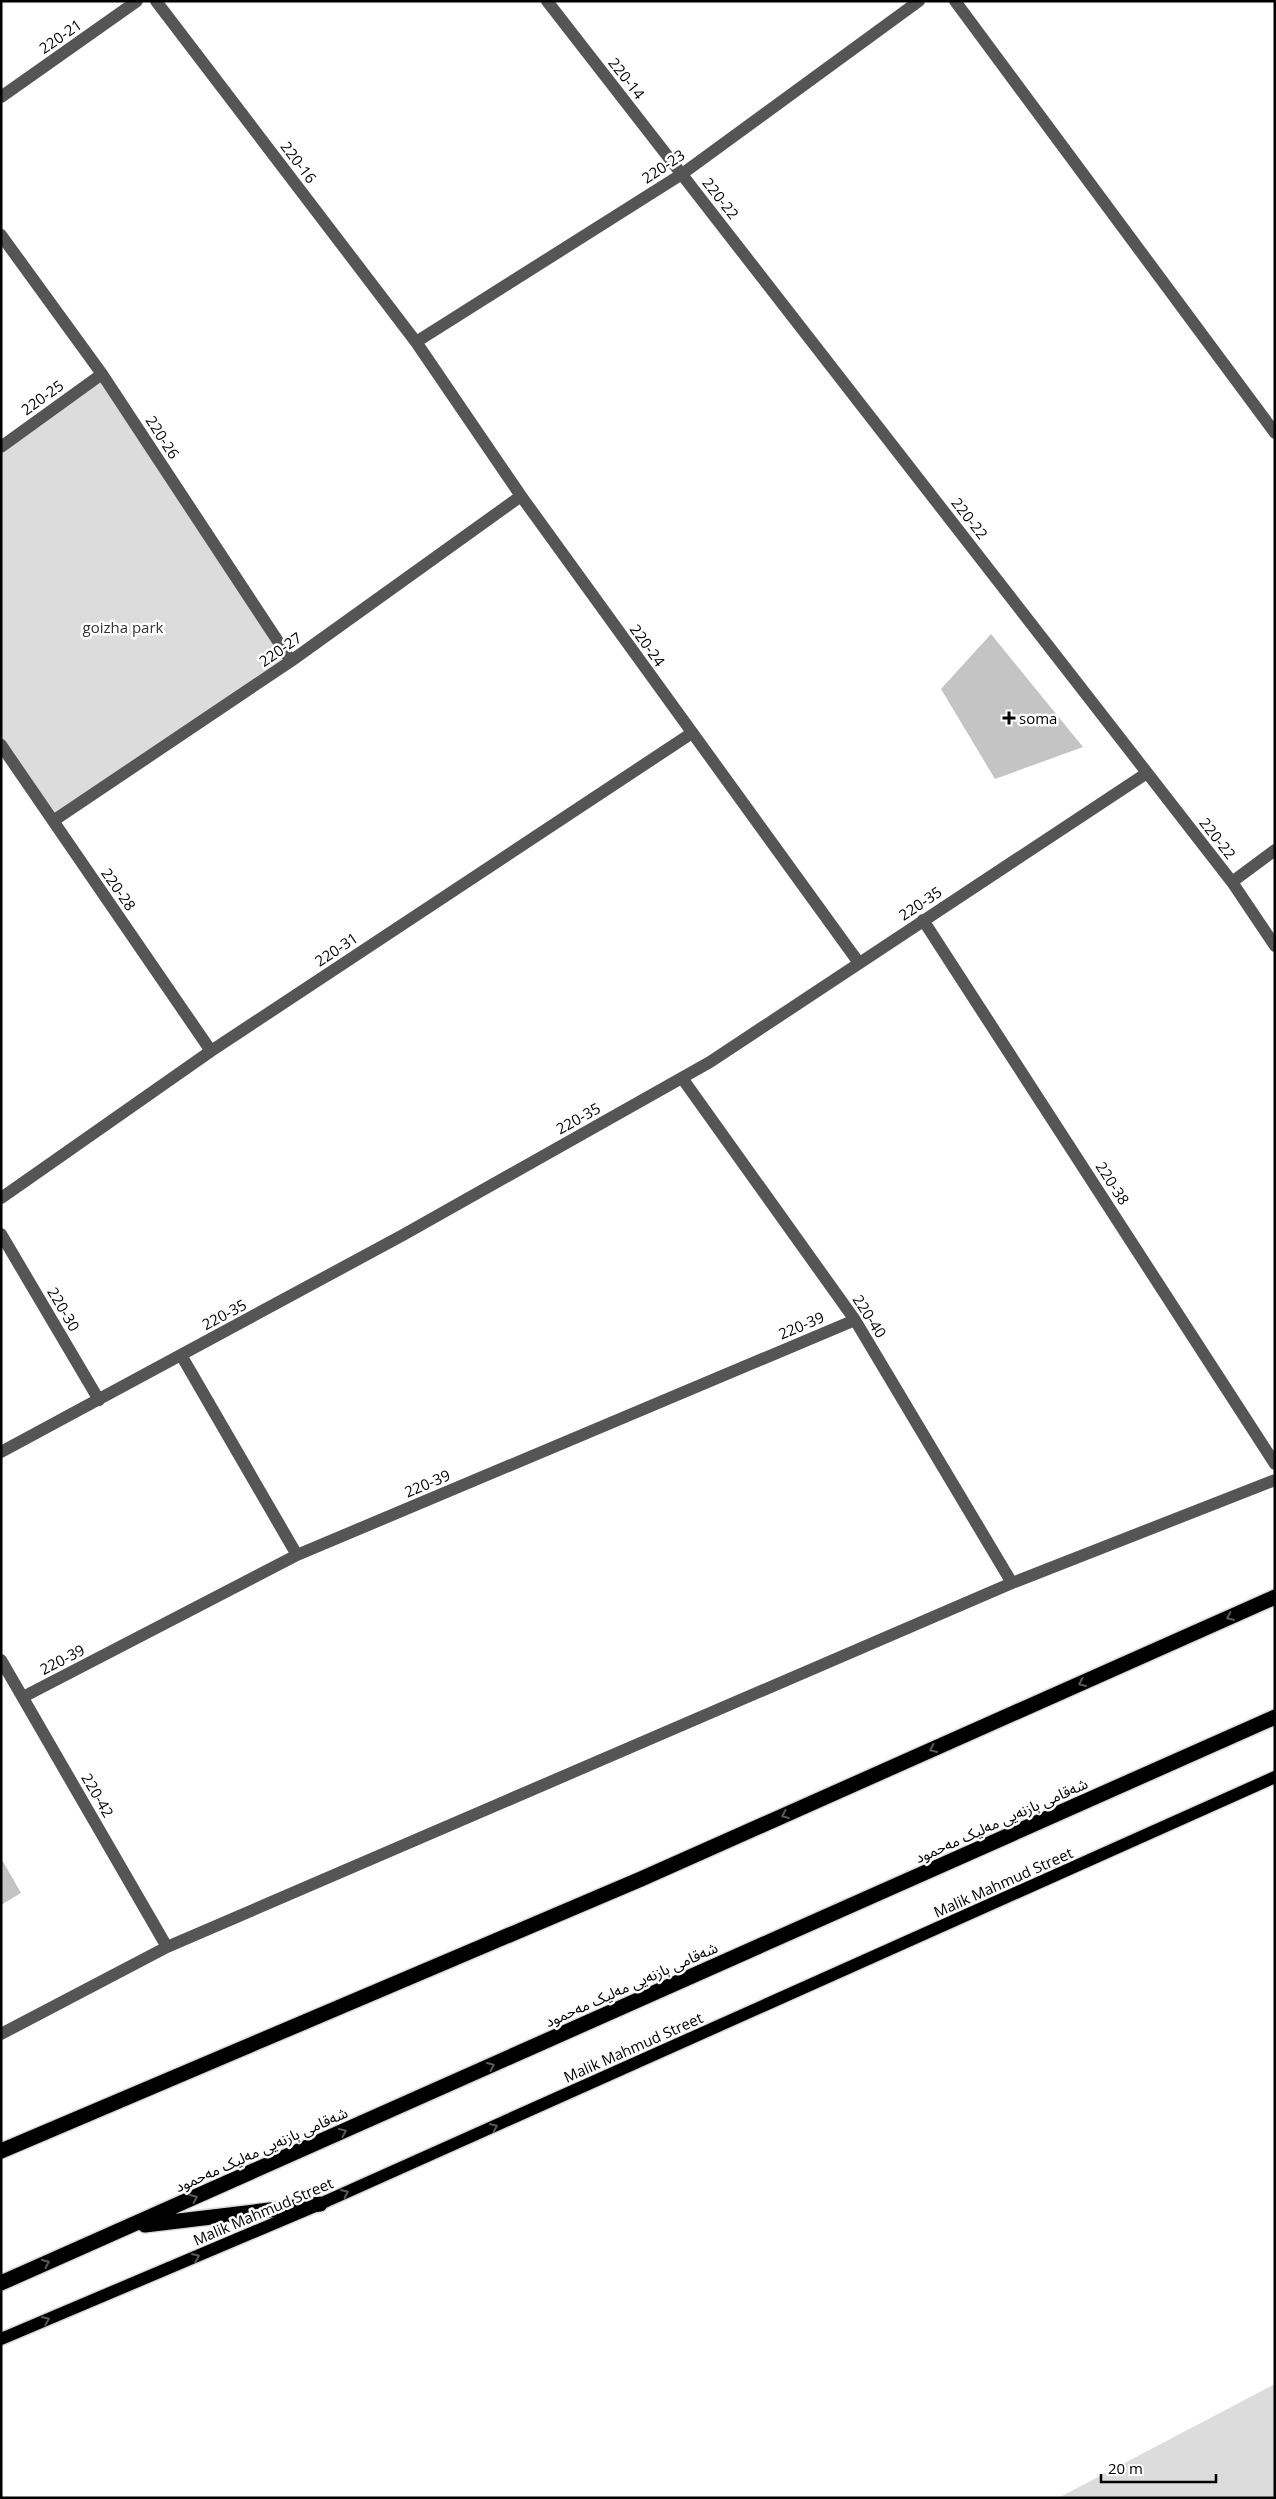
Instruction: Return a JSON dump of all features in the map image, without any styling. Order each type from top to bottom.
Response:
[{"type":"highway","points":[[1,2150],[640,1879],[1275,1597]]},
{"type":"highway","name":"شەقامی بازنەیی مەلیک مەحمود","points":[[1,2283],[1275,1717]]},
{"type":"highway","points":[[129,2227],[320,2204]]},
{"type":"main road","name":"Malik Mahmud Street","points":[[1,2339],[320,2204],[1073,1869],[1275,1776]]},
{"type":"street","name":"220-21","points":[[1,97],[137,1]]},
{"type":"street","name":"220-16","points":[[156,1],[416,342]]},
{"type":"street","name":"220-14","points":[[547,1],[682,174]]},
{"type":"street","name":"220-23","points":[[416,342],[682,174],[919,1]]},
{"type":"street","points":[[955,1],[1275,433]]},
{"type":"street","name":"220-22","points":[[682,174],[1232,882],[1275,946]]},
{"type":"street","name":"220-26","points":[[1,235],[102,374],[291,661]]},
{"type":"street","name":"220-24","points":[[416,342],[521,496],[859,963]]},
{"type":"street","name":"220-25","points":[[1,447],[102,374]]},
{"type":"street","name":"220-27","points":[[53,821],[291,661],[521,496]]},
{"type":"street","name":"220-31","points":[[1,1198],[211,1051],[692,732]]},
{"type":"street","name":"220-28","points":[[1,745],[211,1051]]},
{"type":"street","name":"220-35","points":[[1,1452],[403,1235],[710,1062],[1147,773]]},
{"type":"street","points":[[1232,882],[1275,850]]},
{"type":"street","name":"220-38","points":[[924,920],[1275,1464]]},
{"type":"street","name":"220-40","points":[[682,1078],[855,1320],[1012,1583]]},
{"type":"street","name":"220-30","points":[[1,1234],[99,1400]]},
{"type":"street","name":"220-39","points":[[23,1697],[297,1555],[855,1320]]},
{"type":"street","points":[[181,1355],[297,1555]]},
{"type":"street","points":[[1,2034],[167,1946],[1012,1583],[1275,1480]]},
{"type":"street","name":"220-42","points":[[1,1660],[167,1946]]},
{"type":"green space","name":"goizha park","points":[[102,374],[291,661],[53,821],[1,745],[1,447]]},
{"type":"green space","points":[[1275,2384],[1275,2498],[1058,2498]]},
{"type":"building","name":"soma","points":[[991,634],[1083,747],[995,779],[941,689]]},
{"type":"building","points":[[1,1858],[21,1893],[1,1905]]},
{"type":"place","name":"soma","points":[[1009,718]]}]
